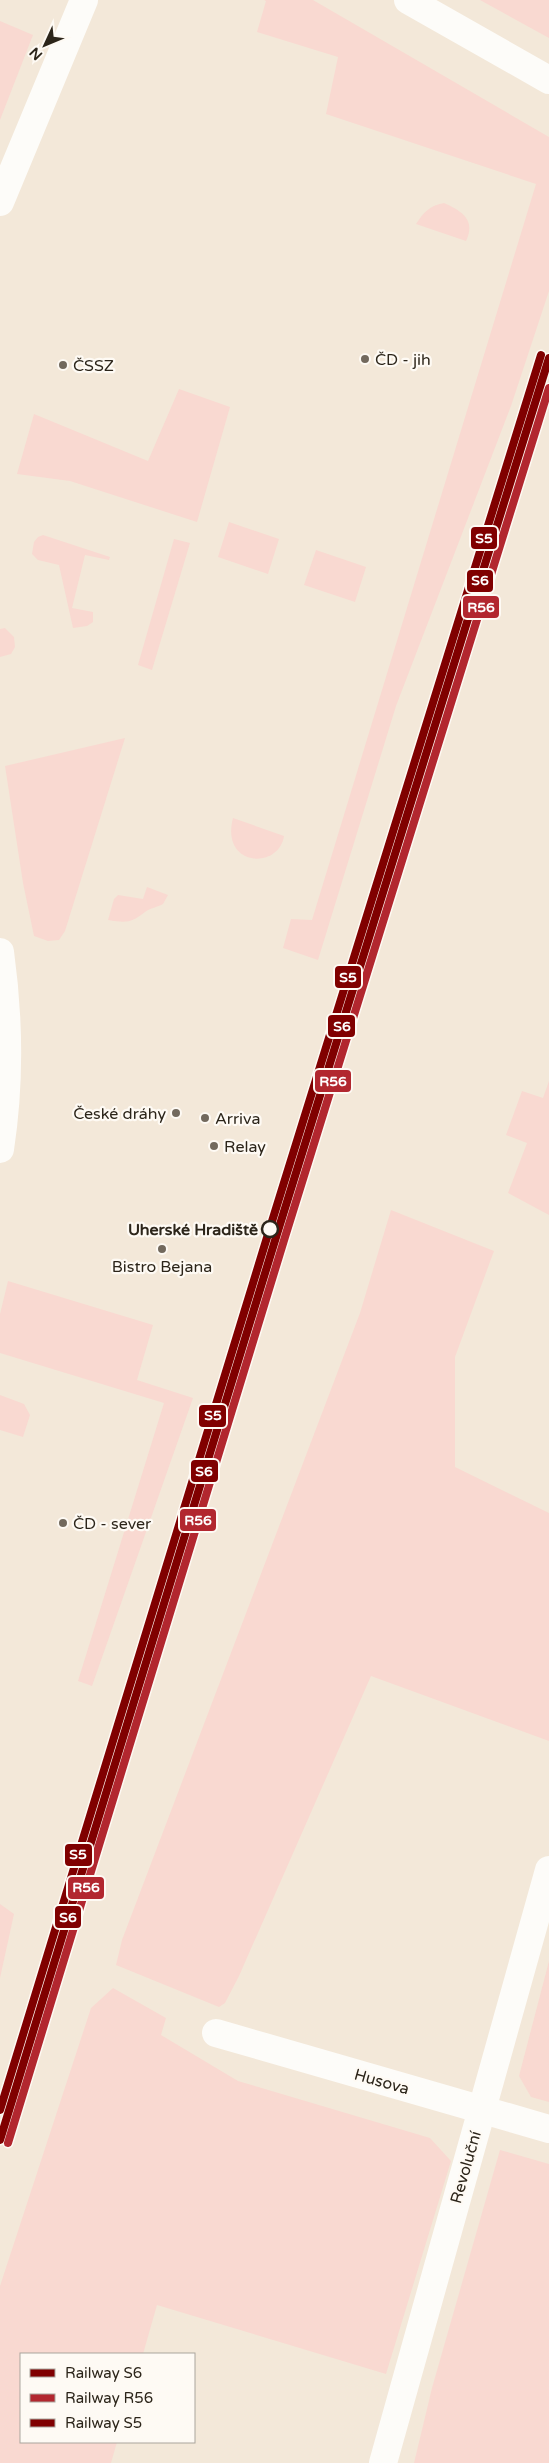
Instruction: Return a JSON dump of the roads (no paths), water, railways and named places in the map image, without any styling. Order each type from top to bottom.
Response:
[{"type":"street","points":[[0,202],[84,0]]},
{"type":"street","points":[[408,0],[549,80]]},
{"type":"street","points":[[0,952],[7,1021],[7,1058],[0,1149]]},
{"type":"street","name":"Revoluční","points":[[382,2463],[549,1870]]},
{"type":"street","name":"Husova","points":[[216,2033],[549,2129]]},
{"type":"rail line","name":"S5","points":[[0,2110],[269,1231],[541,355]]},
{"type":"rail line","name":"S6","points":[[0,2140],[277,1234],[549,358]]},
{"type":"rail line","name":"R56","points":[[8,2143],[285,1237],[549,388]]},
{"type":"place","name":"ČD - jih","points":[[365,359]]},
{"type":"place","name":"ČSSZ","points":[[63,365]]},
{"type":"place","name":"České dráhy","points":[[176,1113]]},
{"type":"place","name":"Arriva","points":[[205,1118]]},
{"type":"place","name":"Relay","points":[[214,1146]]},
{"type":"place","name":"Uherské Hradiště","points":[[270,1229]]},
{"type":"place","name":"Bistro Bejana","points":[[162,1249]]},
{"type":"place","name":"ČD - sever","points":[[63,1523]]}]
